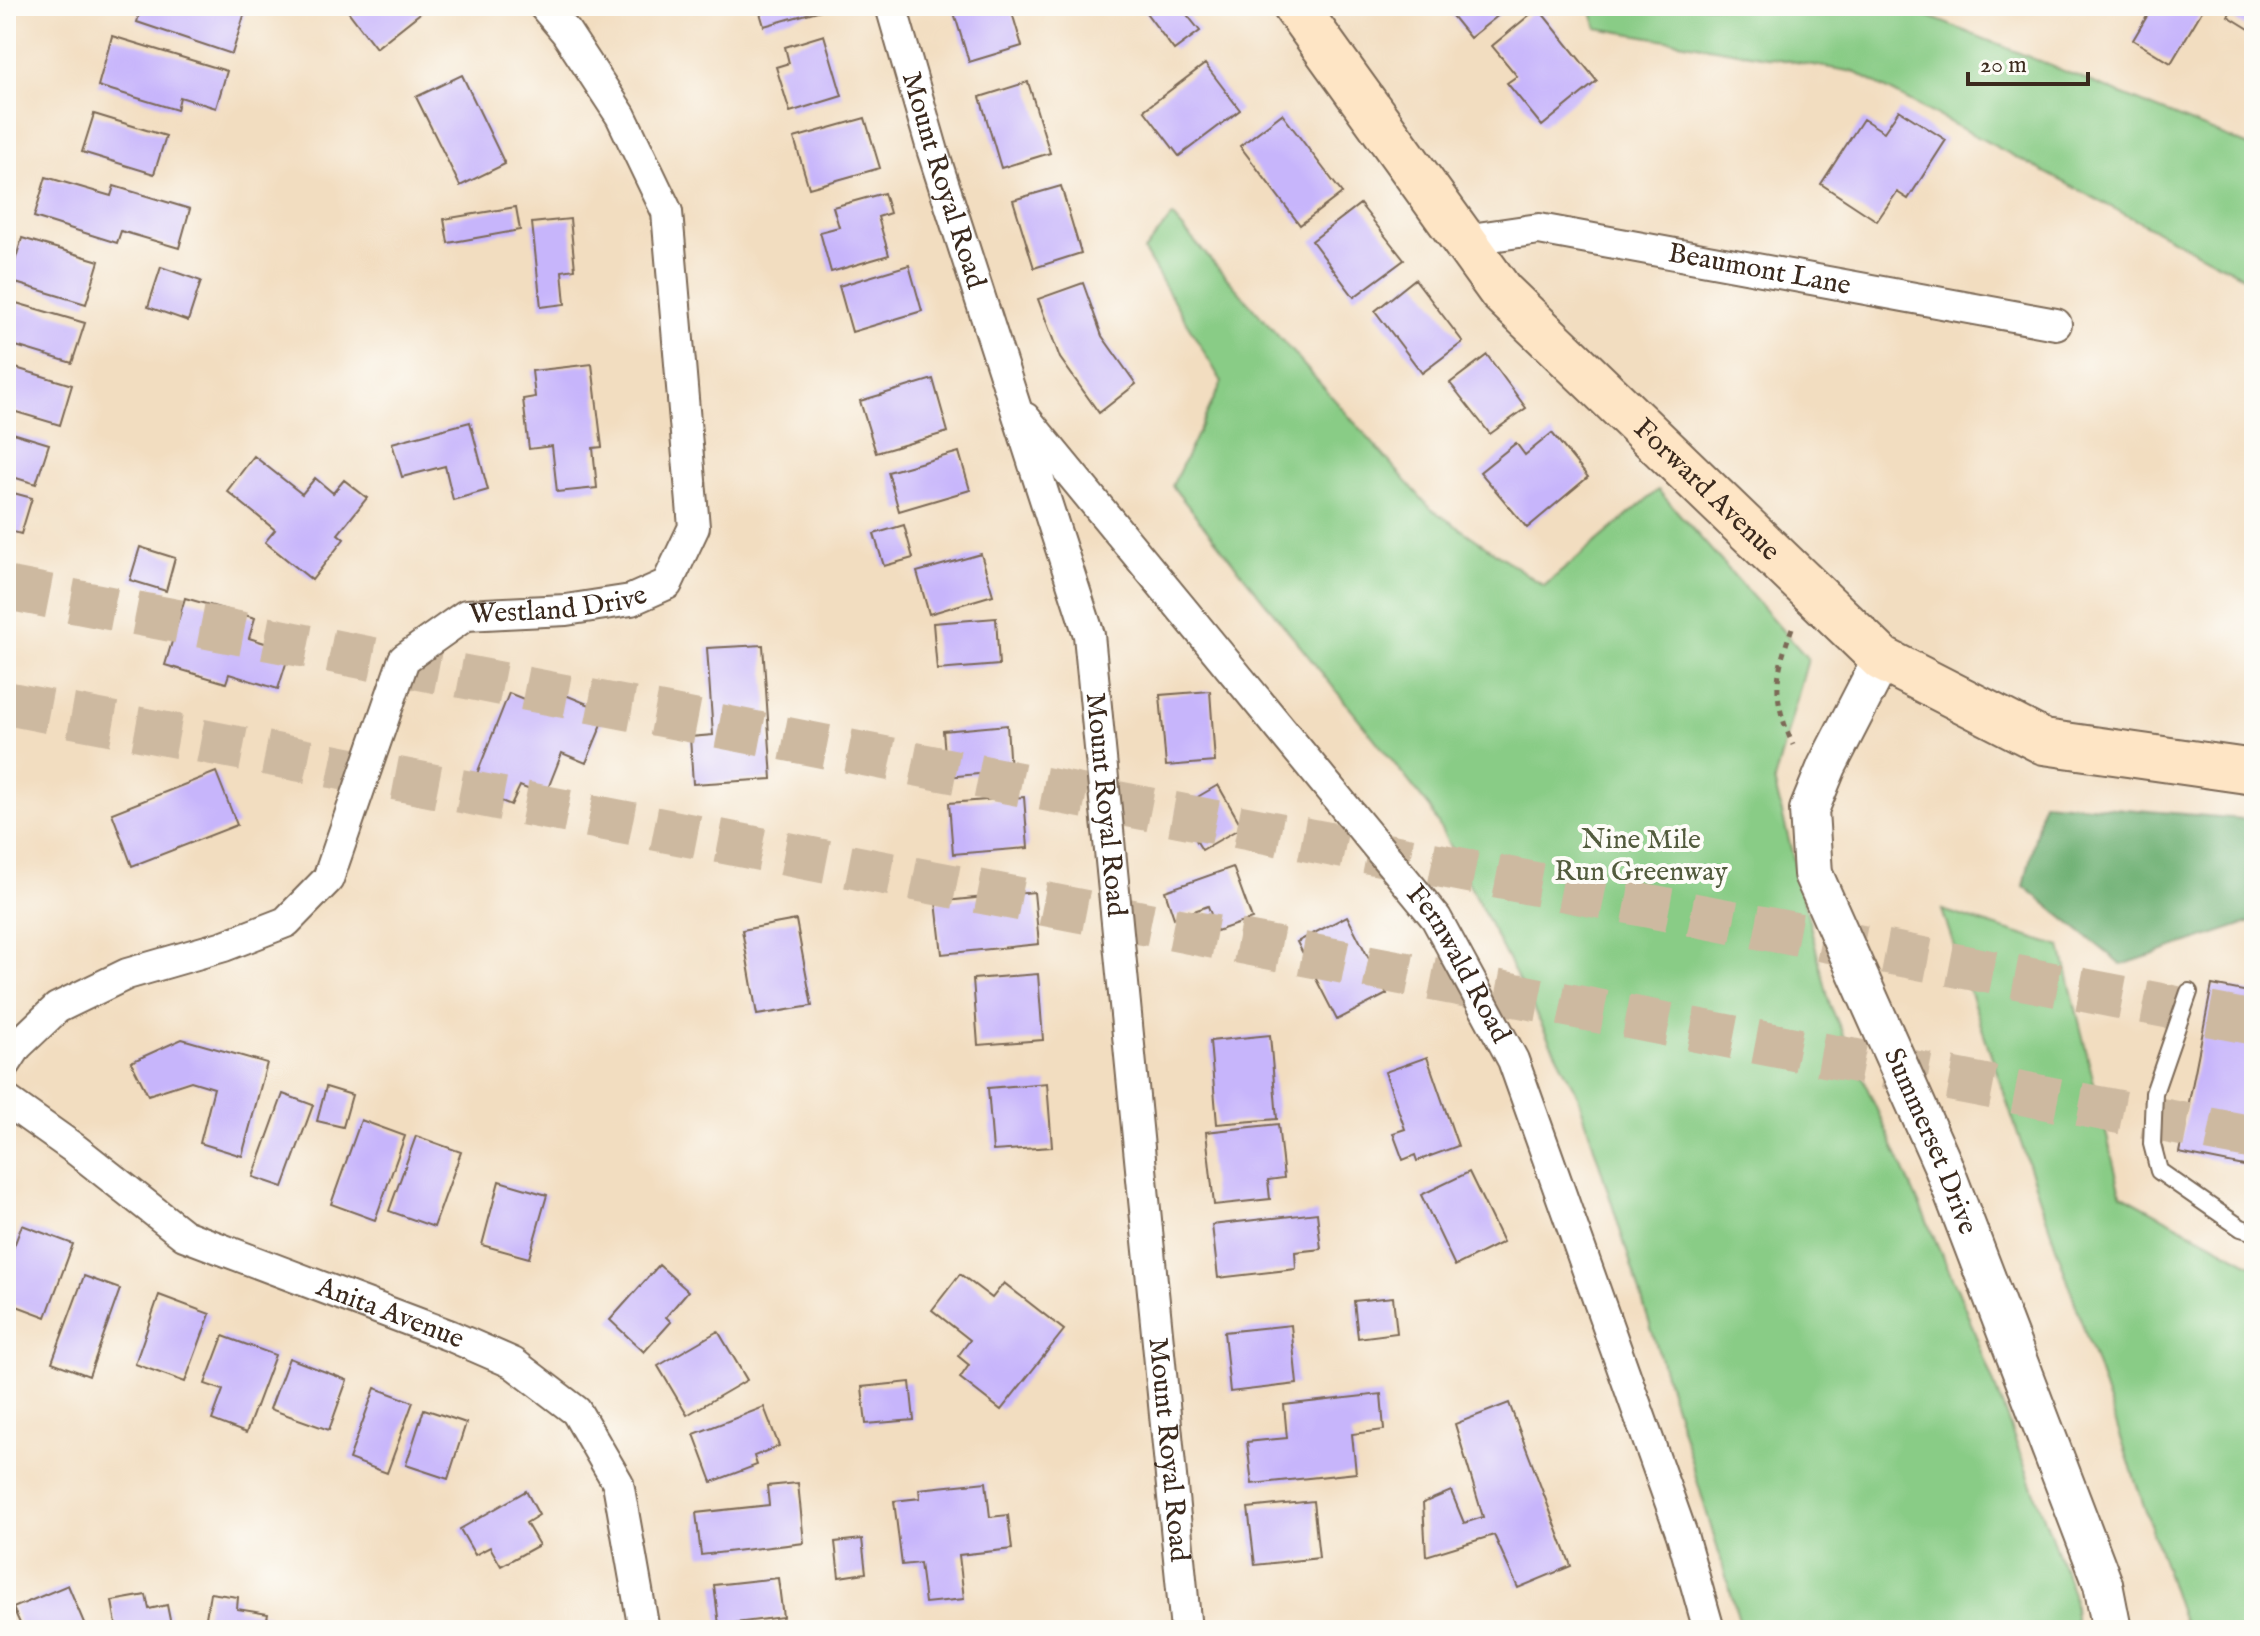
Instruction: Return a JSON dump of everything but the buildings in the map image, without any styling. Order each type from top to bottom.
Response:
[{"type":"main road","name":"Forward Avenue","points":[[1295,6],[1501,292],[1882,659],[2044,742],[2254,772]]},
{"type":"street","name":"Westland Drive","points":[[6,1063],[17,1046],[57,1008],[127,974],[224,946],[286,922],[328,879],[404,659],[466,615],[566,610],[631,600],[667,584],[694,527],[667,212],[621,116],[566,32],[544,6]]},
{"type":"street","name":"Mount Royal Road","points":[[891,6],[933,152],[1089,635],[1186,1630]]},
{"type":"street","name":"Beaumont Lane","points":[[1464,240],[1539,229],[2056,324]]},
{"type":"street","name":"Fernwald Road","points":[[1013,405],[1436,918],[1513,1060],[1682,1535],[1709,1630]]},
{"type":"street","name":"Summerset Drive","points":[[1882,659],[1827,766],[1809,810],[1813,874],[1942,1163],[2103,1584],[2112,1630]]},
{"type":"street","name":"Anita Avenue","points":[[6,1100],[75,1149],[184,1235],[451,1336],[513,1363],[576,1411],[618,1483],[644,1630]]},
{"type":"lane","points":[[2189,992],[2154,1093],[2152,1144],[2159,1171],[2241,1228],[2254,1232]]},
{"type":"path","points":[[1814,594],[1796,617],[1786,643],[1776,691],[1782,721],[1796,750],[1827,766]]},
{"type":"green space","points":[[1590,6],[1903,6],[2254,148],[2254,282],[1854,72],[1597,28]]},
{"type":"green space","name":"Nine Mile Run Greenway","points":[[1172,216],[1430,508],[1544,586],[1658,490],[1808,659],[1774,781],[1830,1005],[1963,1302],[2073,1594],[2076,1630],[1742,1630],[1578,1096],[1430,808],[1172,486],[1222,382],[1144,251]]},
{"type":"green space","points":[[2043,802],[2254,820],[2254,921],[2122,965],[2024,886]]},
{"type":"green space","points":[[1942,910],[2061,947],[2121,1194],[2254,1266],[2254,1630],[2186,1630]]},
{"type":"tunnel","points":[[6,588],[2254,1023]]},
{"type":"tunnel","points":[[6,703],[2254,1138]]}]
